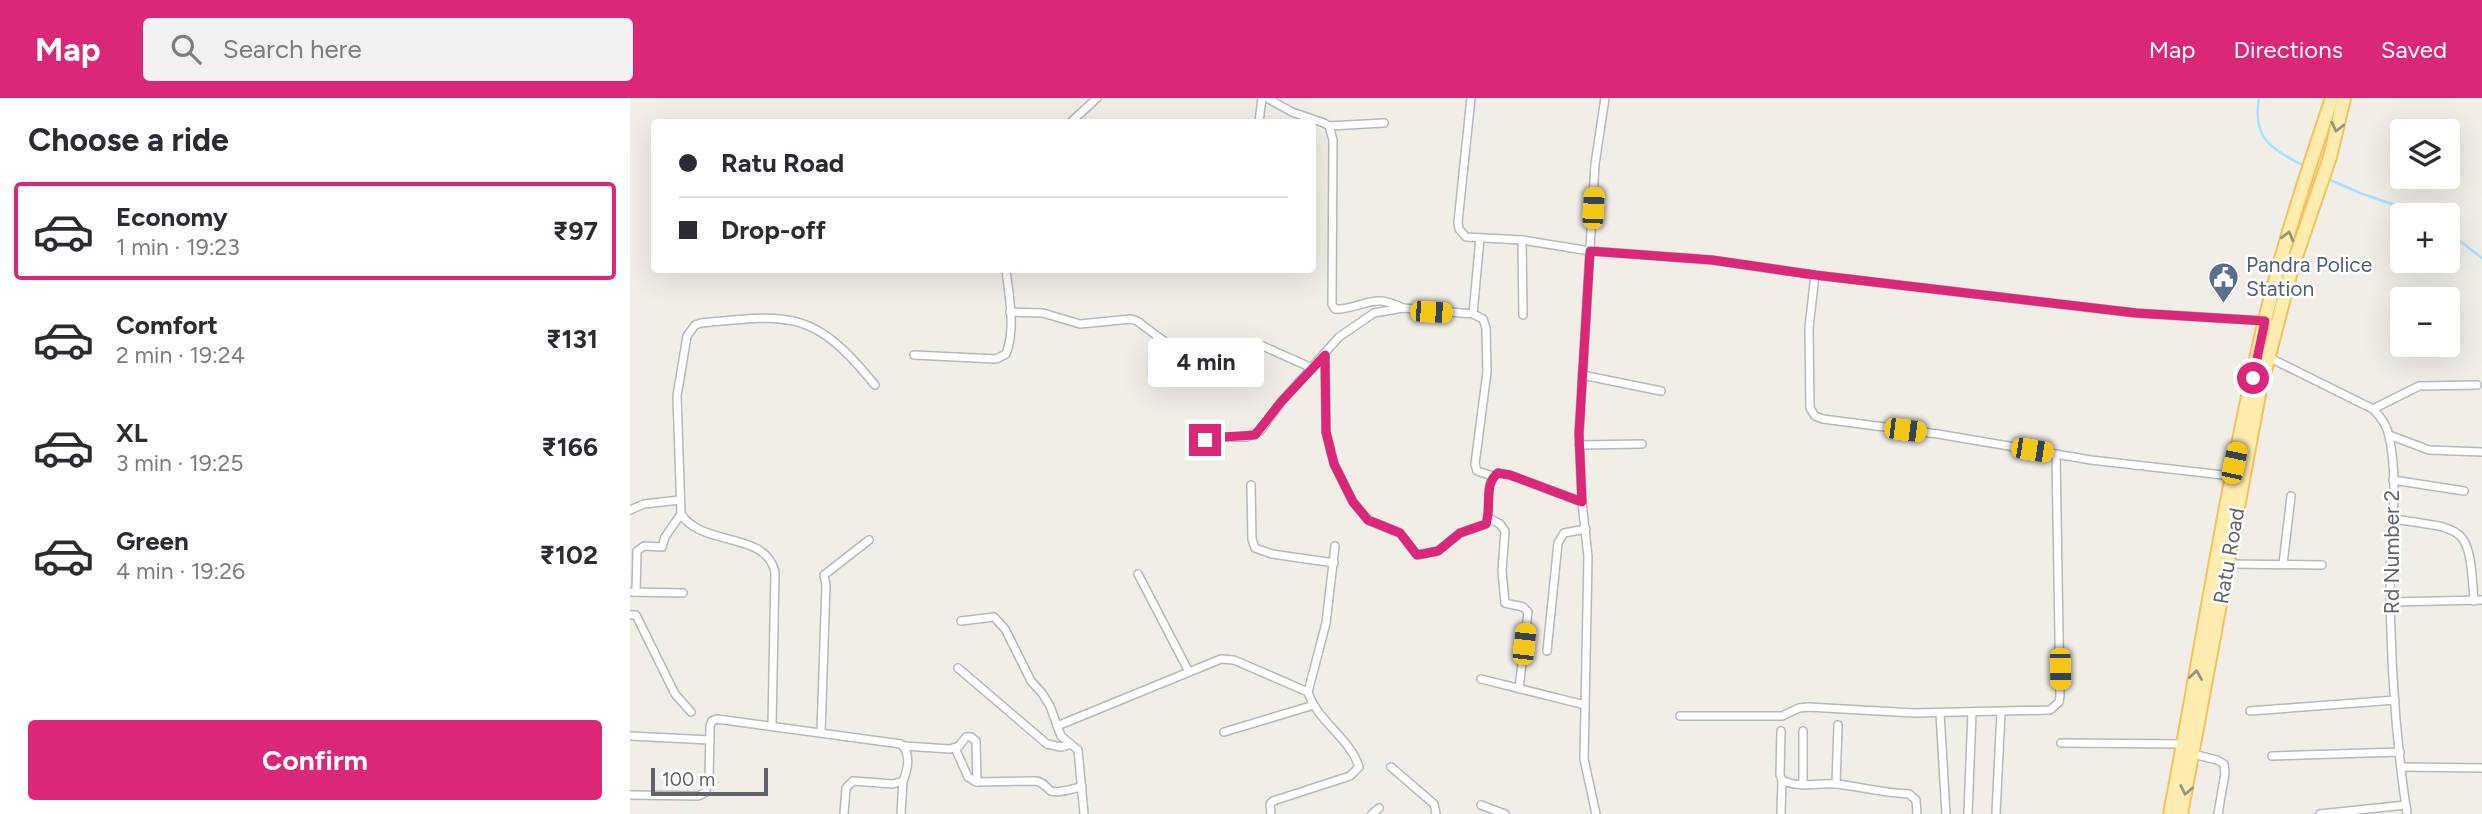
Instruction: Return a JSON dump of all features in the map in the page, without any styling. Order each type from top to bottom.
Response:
[{"type":"main road","name":"Ratu Road","points":[[2170,814],[2265,321],[2299,194],[2332,98]]},
{"type":"main road","name":"Ratu Road","points":[[2182,814],[2228,564],[2237,477],[2291,271],[2330,157],[2344,98]]},
{"type":"street","points":[[1074,119],[1097,98]]},
{"type":"street","points":[[1471,98],[1458,222],[1466,237],[1522,240],[1590,251],[1712,260],[1815,275],[2136,313],[2279,321]]},
{"type":"street","points":[[1596,814],[1584,759],[1588,557],[1579,445],[1595,164],[1605,98]]},
{"type":"street","points":[[1260,119],[1269,99],[1310,119]]},
{"type":"street","points":[[1316,121],[1329,126],[1384,124]]},
{"type":"street","points":[[1329,126],[1333,140],[1332,304],[1335,309],[1341,309],[1378,300],[1403,308]]},
{"type":"street","points":[[1473,314],[1480,238]]},
{"type":"street","points":[[1522,240],[1522,315]]},
{"type":"street","points":[[914,355],[1002,358],[1010,345],[1006,273]]},
{"type":"street","points":[[1815,275],[1810,328],[1811,408],[1815,416],[2091,460],[2237,477]]},
{"type":"street","points":[[1205,440],[1255,435],[1339,337],[1374,313],[1403,308],[1473,314],[1483,319],[1486,328],[1487,372],[1475,469],[1493,476]]},
{"type":"street","points":[[1010,312],[1043,313],[1080,324],[1130,319],[1184,352],[1218,359],[1256,343],[1312,368]]},
{"type":"street","points":[[772,725],[773,563],[767,556],[743,543],[691,527],[681,514],[677,396],[687,336],[695,325],[764,317],[791,319],[822,332],[852,355],[875,385]]},
{"type":"street","points":[[1325,355],[1324,415],[1329,450],[1353,502],[1368,520],[1400,533],[1413,553],[1420,555],[1443,549],[1460,533],[1486,524],[1490,484],[1493,476],[1498,473],[1582,502]]},
{"type":"street","points":[[2270,358],[2372,409],[2418,386],[2477,385]]},
{"type":"street","points":[[1582,375],[1661,391]]},
{"type":"street","name":"Rd Number 2","points":[[2372,409],[2385,423],[2389,435],[2393,480],[2391,603],[2395,700],[2407,810]]},
{"type":"street","points":[[2389,435],[2429,450],[2482,452]]},
{"type":"street","points":[[1579,445],[1642,444]]},
{"type":"street","points":[[1680,716],[1782,716],[1808,707],[1940,712],[2050,710],[2059,702],[2060,696],[2056,454]]},
{"type":"street","points":[[2393,480],[2464,491]]},
{"type":"street","points":[[1251,485],[1252,539],[1255,548],[1272,554],[1334,563]]},
{"type":"street","points":[[2283,564],[2291,496]]},
{"type":"street","points":[[630,510],[644,505],[680,500]]},
{"type":"street","points":[[681,514],[665,537],[662,547],[644,547],[637,551],[633,592],[683,593]]},
{"type":"street","points":[[1488,518],[1500,524],[1505,531],[1502,571],[1505,603],[1523,607],[1528,612],[1519,689]]},
{"type":"street","points":[[2391,603],[2478,601],[2471,558],[2465,540],[2459,533],[2441,527],[2393,519]]},
{"type":"street","points":[[1547,651],[1558,543],[1563,533],[1586,529]]},
{"type":"street","points":[[821,732],[826,586],[824,575],[869,540]]},
{"type":"street","points":[[1271,814],[1270,804],[1273,801],[1350,776],[1359,767],[1356,756],[1314,705],[1308,692],[1325,623],[1335,546]]},
{"type":"street","points":[[2228,564],[2322,565]]},
{"type":"street","points":[[1138,574],[1189,672]]},
{"type":"street","points":[[630,615],[636,615],[675,694],[691,712]]},
{"type":"street","points":[[961,621],[994,617],[999,620],[1031,681],[1050,706],[1061,737],[1078,750],[1084,814]]},
{"type":"street","points":[[1057,726],[1226,659],[1308,692]]},
{"type":"street","points":[[958,668],[1047,744],[1061,747],[1069,745]]},
{"type":"street","points":[[1481,679],[1585,705]]},
{"type":"street","points":[[2250,710],[2395,700]]},
{"type":"street","points":[[1224,732],[1314,705]]},
{"type":"street","points":[[1940,712],[1946,814]]},
{"type":"street","points":[[1968,814],[1972,712]]},
{"type":"street","points":[[1996,814],[2001,712]]},
{"type":"street","points":[[630,795],[698,796],[705,793],[709,781],[710,726],[712,721],[717,719],[898,742],[904,746],[955,748],[966,737],[976,741],[977,782]]},
{"type":"street","points":[[1836,784],[1838,725]]},
{"type":"street","points":[[1781,731],[1782,814]]},
{"type":"street","points":[[1803,731],[1803,785]]},
{"type":"street","points":[[630,736],[710,740]]},
{"type":"street","points":[[2061,743],[2183,744]]},
{"type":"street","points":[[901,814],[908,756],[904,746]]},
{"type":"street","points":[[955,748],[968,777],[977,782],[1042,782],[1047,790],[1082,787]]},
{"type":"street","points":[[2272,756],[2400,751]]},
{"type":"street","points":[[2193,754],[2217,760],[2224,765],[2218,814]]},
{"type":"street","points":[[1391,767],[1434,804],[1436,814]]},
{"type":"street","points":[[2401,767],[2482,768]]},
{"type":"street","points":[[1782,780],[1803,785],[1836,784],[1873,792],[1909,793],[1916,800],[1917,814]]},
{"type":"street","points":[[844,814],[846,788],[853,781],[893,784],[903,781]]},
{"type":"street","points":[[1481,805],[1505,814]]},
{"type":"street","points":[[1372,814],[1380,808]]},
{"type":"street","points":[[2320,814],[2407,810]]},
{"type":"waterway","points":[[2259,98],[2258,123],[2266,141],[2304,166]]},
{"type":"waterway","points":[[2328,179],[2390,203]]},
{"type":"waterway","points":[[2460,241],[2482,258]]},
{"type":"place","name":"Pandra Police Station","points":[[2223,304]]},
{"type":"route","points":[[1205,440],[1255,435],[1281,402],[1325,355],[1324,415],[1334,464],[1353,502],[1368,520],[1400,533],[1413,553],[1420,555],[1438,551],[1460,533],[1486,524],[1490,484],[1493,476],[1498,473],[1582,502],[1579,434],[1590,251],[1712,260],[1815,275],[2136,313],[2265,321],[2253,378]]}]
